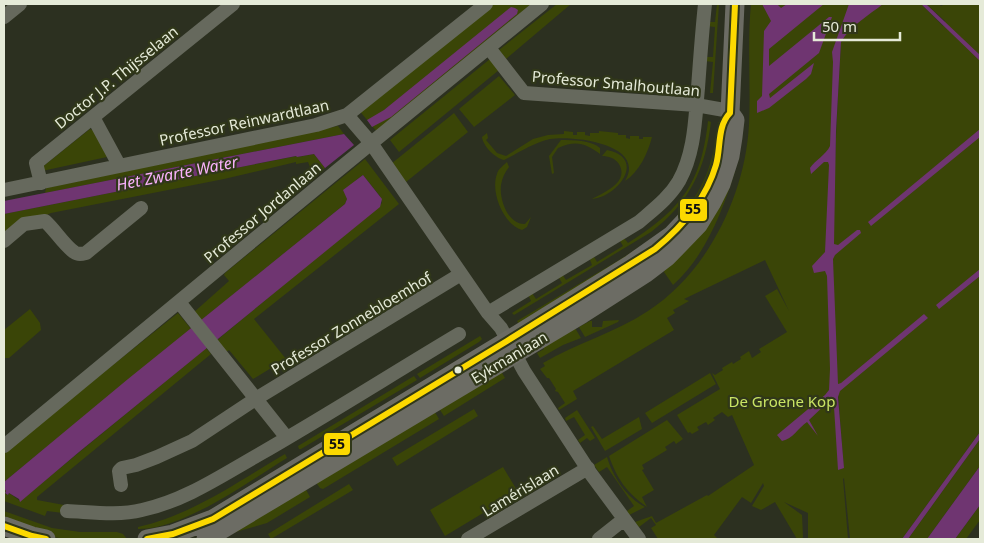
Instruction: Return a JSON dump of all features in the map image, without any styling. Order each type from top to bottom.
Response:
[{"type":"main road","name":"Eykmanlaan","points":[[206,539],[511,348],[672,235],[687,219],[710,180],[717,163],[724,119],[730,112],[735,4]]},
{"type":"main road","name":"Eykmanlaan","points":[[147,539],[173,534],[213,519],[511,348]]},
{"type":"main road","points":[[4,526],[46,539]]},
{"type":"main road","points":[[4,537],[9,539]]},
{"type":"street","points":[[4,17],[20,4]]},
{"type":"street","name":"Doctor J.P. Thijsselaan","points":[[41,183],[36,163],[233,4]]},
{"type":"street","name":"Professor Reinwardtlaan","points":[[4,190],[316,125],[347,115],[486,4]]},
{"type":"street","name":"Professor Jordanlaan","points":[[4,446],[542,4]]},
{"type":"street","points":[[488,313],[639,222],[662,204],[679,181],[686,166],[694,139],[705,4]]},
{"type":"street","name":"Professor Smalhoutlaan","points":[[489,48],[524,93],[696,105],[730,112]]},
{"type":"street","points":[[347,115],[371,143],[488,313],[501,328],[511,348],[588,468],[623,520],[639,539]]},
{"type":"street","points":[[93,116],[119,165]]},
{"type":"street","points":[[4,241],[24,224],[45,221],[55,229],[73,252],[79,254],[86,253],[141,208]]},
{"type":"street","name":"Professor Zonnebloemhof","points":[[121,485],[119,471],[122,468],[157,457],[192,441],[257,398],[461,274]]},
{"type":"street","points":[[179,302],[287,438]]},
{"type":"street","points":[[67,511],[125,512],[142,510],[166,503],[192,492],[287,438],[459,334]]},
{"type":"street","name":"Lamérislaan","points":[[468,539],[588,468]]},
{"type":"street","points":[[599,539],[623,520]]},
{"type":"green space","points":[[490,4],[537,4],[377,132],[358,109]]},
{"type":"green space","points":[[557,4],[571,4],[506,59],[499,50]]},
{"type":"green space","points":[[717,4],[719,4],[713,93],[710,93],[713,62],[705,61],[704,57],[713,57],[715,27],[707,26],[708,22],[715,22]]},
{"type":"green space","name":"De Groene Kop","points":[[751,4],[921,4],[943,26],[945,21],[926,4],[939,4],[941,6],[945,4],[980,4],[980,432],[902,539],[850,539],[844,478],[848,539],[808,539],[808,513],[784,502],[802,515],[803,537],[802,539],[797,539],[775,502],[761,510],[752,506],[764,486],[763,483],[751,503],[742,497],[714,535],[716,539],[658,539],[651,528],[656,525],[651,518],[639,527],[635,522],[652,516],[656,523],[708,496],[754,465],[732,415],[728,417],[722,412],[713,418],[715,420],[708,425],[706,422],[697,427],[699,430],[692,434],[688,433],[677,415],[720,389],[712,373],[715,375],[723,370],[722,368],[741,359],[740,357],[749,351],[752,358],[761,352],[759,349],[787,332],[765,296],[777,289],[789,311],[765,260],[684,299],[689,301],[673,310],[675,313],[667,318],[674,330],[573,391],[577,399],[559,410],[558,408],[565,403],[558,392],[555,391],[556,389],[549,378],[540,369],[545,366],[543,363],[556,356],[635,319],[669,295],[689,275],[720,230],[740,178],[746,151],[749,125]],"holes":[[[844,38],[841,42],[834,177],[833,259],[836,363],[844,468],[833,393],[830,219],[838,42]]]},
{"type":"green space","points":[[490,59],[499,70],[399,152],[390,140]]},
{"type":"green space","points":[[499,76],[515,95],[474,127],[459,109]]},
{"type":"green space","points":[[454,113],[468,132],[406,182],[391,164]]},
{"type":"green space","points":[[708,121],[711,122],[705,155],[700,170],[686,197],[665,221],[651,232],[514,315],[512,313],[531,301],[528,294],[532,293],[536,299],[562,283],[558,276],[562,274],[566,280],[592,265],[589,257],[593,255],[597,262],[623,246],[619,239],[623,237],[628,243],[646,231],[674,207],[685,194],[700,162]]},
{"type":"green space","points":[[718,122],[721,122],[709,174],[698,195],[670,229],[632,259],[522,329],[517,321],[652,239],[685,210],[707,174],[714,150]]},
{"type":"green space","points":[[338,126],[344,134],[45,193],[46,188]]},
{"type":"green space","points":[[90,129],[94,131],[107,157],[42,171],[41,168]]},
{"type":"green space","points":[[564,131],[573,132],[573,135],[577,135],[577,132],[585,132],[585,135],[590,136],[590,133],[599,133],[599,131],[618,133],[618,135],[626,135],[626,138],[630,139],[630,136],[639,136],[639,139],[652,137],[642,162],[635,173],[625,181],[629,168],[626,158],[617,150],[604,145],[575,139],[550,139],[532,145],[504,160],[490,151],[482,137],[487,133],[488,138],[486,140],[497,153],[506,156],[533,139],[548,135],[564,134]]},
{"type":"green space","points":[[561,140],[592,143],[600,148],[600,154],[590,147],[575,143],[558,148],[552,157],[554,173],[552,174],[549,156]]},
{"type":"green space","points":[[607,150],[619,154],[625,161],[627,168],[619,185],[602,197],[592,199],[608,190],[621,177],[619,164],[607,156],[602,156]]},
{"type":"green space","points":[[314,154],[325,168],[317,175],[308,162],[296,164],[296,162],[224,179],[51,213],[4,235],[4,214]]},
{"type":"green space","points":[[365,159],[399,204],[254,319],[286,359],[253,379],[229,350],[225,353],[216,341],[382,203],[380,196],[363,175],[356,180],[346,195],[345,204],[201,321],[193,313],[229,281],[224,275],[225,273]]},
{"type":"green space","points":[[507,162],[509,167],[501,182],[503,204],[509,216],[519,223],[525,224],[531,217],[527,227],[522,230],[515,227],[504,215],[495,190],[497,174]]},
{"type":"green space","points":[[735,171],[719,217],[704,247],[684,274],[673,285],[664,272],[667,261]]},
{"type":"green space","points":[[30,309],[40,323],[41,330],[9,358],[4,358],[4,330]]},
{"type":"green space","points":[[178,313],[191,329],[4,482],[4,452]]},
{"type":"green space","points":[[619,320],[585,337],[579,327],[590,321],[592,321],[592,327],[602,327],[603,321]]},
{"type":"green space","points":[[575,328],[581,338],[563,345],[540,358],[537,353],[544,349],[544,347]]},
{"type":"green space","points":[[480,336],[482,339],[479,342],[420,378],[417,374]]},
{"type":"green space","points":[[206,348],[211,354],[37,497],[37,500],[64,505],[63,513],[47,511],[45,516],[4,501],[4,488],[7,491],[5,493],[8,495],[9,493],[20,501]]},
{"type":"green space","points":[[498,366],[505,378],[444,416],[436,404]]},
{"type":"green space","points":[[710,373],[716,384],[652,423],[645,413]]},
{"type":"green space","points":[[414,376],[417,380],[299,449],[298,446]]},
{"type":"green space","points":[[432,407],[439,419],[323,489],[320,488],[313,478]]},
{"type":"green space","points":[[474,409],[478,416],[397,466],[392,458]]},
{"type":"green space","points":[[577,410],[595,438],[590,441],[587,438],[580,443],[578,440],[585,435],[574,417],[566,421],[565,418]]},
{"type":"green space","points":[[639,417],[642,429],[605,451],[591,427],[593,426],[602,439]]},
{"type":"green space","points":[[667,420],[683,439],[676,444],[674,441],[665,447],[667,450],[642,465],[644,469],[642,470],[654,490],[642,497],[647,507],[624,485],[609,456]]},
{"type":"green space","points":[[980,439],[980,466],[927,539],[908,539]]},
{"type":"green space","points":[[285,454],[287,458],[235,491],[195,513],[175,522],[138,529],[138,527],[158,522],[196,506]]},
{"type":"green space","points":[[607,457],[621,486],[632,498],[645,507],[629,515],[627,511],[634,506],[607,467],[599,472],[594,465]]},
{"type":"green space","points":[[503,467],[518,492],[445,536],[430,510]]},
{"type":"green space","points":[[303,484],[310,497],[267,523],[226,536]]},
{"type":"green space","points":[[349,484],[353,490],[271,539],[268,534]]},
{"type":"green space","points":[[980,505],[980,520],[966,539],[955,539]]},
{"type":"green space","points":[[4,511],[52,528],[80,532],[117,532],[123,534],[127,539],[66,539],[47,536],[4,523]]},
{"type":"water","points":[[762,4],[777,4],[781,8],[787,4],[824,4],[769,49],[769,66],[829,17],[832,17],[819,53],[769,94],[770,98],[814,63],[811,74],[769,108],[757,113],[757,101],[762,96],[764,31],[771,21]]},
{"type":"water","points":[[849,4],[883,4],[855,26],[841,42],[836,131],[834,244],[838,245],[857,230],[860,230],[861,233],[835,255],[833,259],[838,384],[924,314],[928,318],[840,391],[838,397],[844,468],[838,470],[834,407],[831,403],[828,402],[809,420],[818,436],[807,422],[786,440],[782,441],[777,435],[829,390],[827,276],[825,271],[814,273],[812,266],[825,252],[829,165],[828,162],[824,162],[811,174],[810,168],[830,146],[832,52]]},
{"type":"water","points":[[921,4],[926,4],[980,55],[980,61]]},
{"type":"water","points":[[511,7],[518,10],[517,14],[391,117],[372,127],[367,120],[384,110]]},
{"type":"water","points":[[980,129],[980,137],[871,226],[868,222]]},
{"type":"water","name":"Het Zwarte Water","points":[[344,134],[354,145],[325,168],[314,154],[296,156],[4,214],[4,201]]},
{"type":"water","points":[[363,175],[382,199],[380,207],[20,502],[19,499],[9,493],[8,495],[5,493],[4,482],[345,204],[347,199],[343,190]]},
{"type":"water","points":[[980,269],[980,276],[939,309],[936,305]]},
{"type":"water","points":[[980,432],[980,439],[908,539],[902,539]]},
{"type":"water","points":[[980,466],[980,505],[955,539],[927,539]]},
{"type":"transit line","name":"55","points":[[147,539],[173,534],[213,519],[655,249],[675,231],[692,212],[712,177],[718,158],[721,131],[730,113],[735,4]]},
{"type":"transit line","name":"55","points":[[4,526],[46,539]]}]
